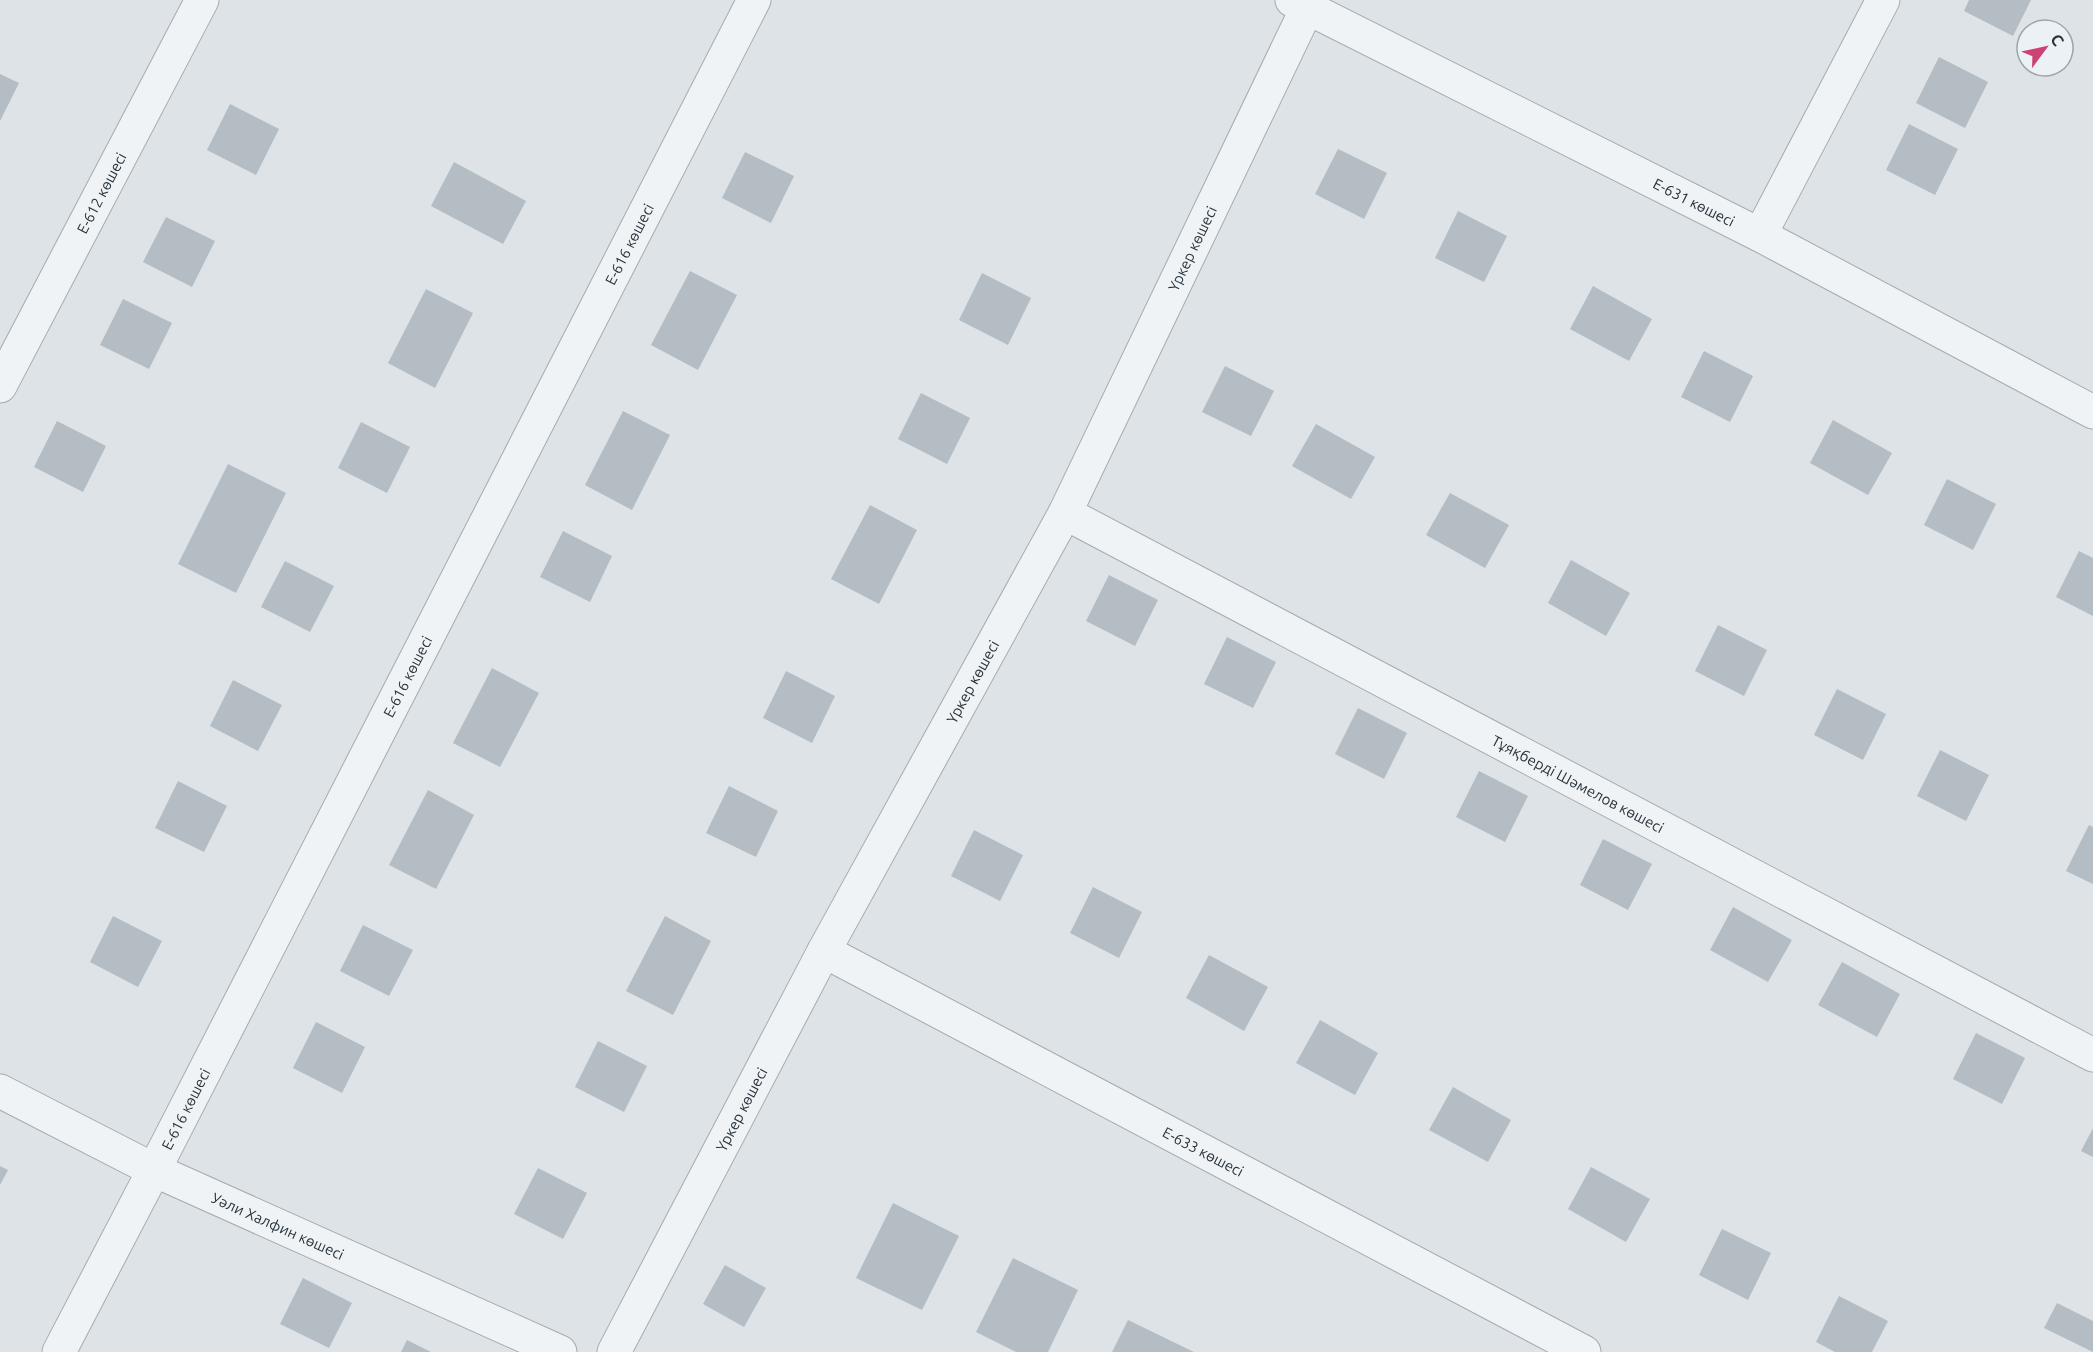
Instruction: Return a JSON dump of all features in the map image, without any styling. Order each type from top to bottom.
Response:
[{"type":"street","name":"Е-612 көшесі","points":[[0,386],[202,0]]},
{"type":"street","name":"Е-616 көшесі","points":[[59,1352],[754,0]]},
{"type":"street","points":[[1760,234],[1883,0]]},
{"type":"street","name":"Е-631 көшесі","points":[[1303,3],[1760,234],[2093,412]]},
{"type":"street","name":"Үркер көшесі","points":[[614,1352],[824,951],[1065,513],[1303,3]]},
{"type":"street","name":"Тұяқберді Шәмелов көшесі","points":[[1065,513],[2093,1055]]},
{"type":"street","name":"Е-633 көшесі","points":[[824,951],[1584,1352]]},
{"type":"street","name":"Уәли Халфин көшесі","points":[[0,1091],[154,1170],[560,1352]]},
{"type":"building","points":[[1969,0],[2031,0],[2022,18],[2015,18],[2013,36],[1964,11]]},
{"type":"building","points":[[1939,57],[1988,82],[1965,128],[1916,103]]},
{"type":"building","points":[[0,74],[19,83],[0,121]]},
{"type":"building","points":[[230,104],[279,129],[256,175],[207,150]]},
{"type":"building","points":[[1909,124],[1958,149],[1935,195],[1886,170]]},
{"type":"building","points":[[1338,149],[1387,173],[1364,219],[1315,194]]},
{"type":"building","points":[[745,152],[794,176],[771,223],[722,198]]},
{"type":"building","points":[[454,162],[526,201],[503,244],[431,206]]},
{"type":"building","points":[[1458,211],[1507,236],[1484,282],[1435,258]]},
{"type":"building","points":[[166,217],[215,241],[192,287],[143,262]]},
{"type":"building","points":[[690,271],[737,295],[698,370],[651,345]]},
{"type":"building","points":[[982,273],[1031,298],[1008,345],[959,320]]},
{"type":"building","points":[[1593,286],[1652,319],[1629,361],[1570,329]]},
{"type":"building","points":[[426,289],[473,313],[435,388],[388,363]]},
{"type":"building","points":[[123,299],[172,323],[149,369],[100,345]]},
{"type":"building","points":[[1704,351],[1753,376],[1730,422],[1681,397]]},
{"type":"building","points":[[1225,366],[1274,391],[1251,436],[1202,412]]},
{"type":"building","points":[[921,393],[970,418],[947,464],[898,439]]},
{"type":"building","points":[[623,411],[670,435],[632,510],[585,485]]},
{"type":"building","points":[[1833,420],[1892,453],[1868,495],[1810,463]]},
{"type":"building","points":[[57,421],[106,446],[83,492],[34,467]]},
{"type":"building","points":[[361,422],[410,447],[387,493],[338,468]]},
{"type":"building","points":[[1316,424],[1375,457],[1351,499],[1292,466]]},
{"type":"building","points":[[228,464],[286,493],[236,593],[178,564]]},
{"type":"building","points":[[1947,479],[1996,504],[1973,550],[1924,525]]},
{"type":"building","points":[[1450,493],[1509,525],[1485,568],[1426,535]]},
{"type":"building","points":[[870,505],[917,530],[879,604],[831,579]]},
{"type":"building","points":[[563,531],[612,556],[590,602],[540,577]]},
{"type":"building","points":[[2079,551],[2093,558],[2093,616],[2056,597]]},
{"type":"building","points":[[1571,560],[1630,593],[1606,636],[1548,603]]},
{"type":"building","points":[[285,561],[334,586],[310,632],[261,607]]},
{"type":"building","points":[[1109,575],[1158,600],[1135,646],[1086,621]]},
{"type":"building","points":[[1718,625],[1767,650],[1744,696],[1695,671]]},
{"type":"building","points":[[1227,637],[1276,662],[1253,708],[1204,684]]},
{"type":"building","points":[[492,668],[539,693],[500,767],[453,743]]},
{"type":"building","points":[[786,671],[835,696],[812,743],[763,718]]},
{"type":"building","points":[[233,680],[282,705],[258,751],[210,726]]},
{"type":"building","points":[[1837,689],[1886,714],[1863,760],[1814,735]]},
{"type":"building","points":[[1358,708],[1407,733],[1384,779],[1335,754]]},
{"type":"building","points":[[1940,750],[1989,775],[1966,821],[1917,796]]},
{"type":"building","points":[[1479,771],[1528,796],[1505,842],[1456,817]]},
{"type":"building","points":[[178,781],[227,806],[204,852],[155,828]]},
{"type":"building","points":[[729,786],[778,811],[756,857],[706,833]]},
{"type":"building","points":[[428,790],[474,815],[436,889],[389,865]]},
{"type":"building","points":[[2089,825],[2093,827],[2093,884],[2066,871]]},
{"type":"building","points":[[974,830],[1023,855],[1000,901],[951,876]]},
{"type":"building","points":[[1603,839],[1652,864],[1628,910],[1580,885]]},
{"type":"building","points":[[1093,887],[1142,912],[1119,958],[1070,933]]},
{"type":"building","points":[[1733,907],[1792,940],[1768,982],[1710,950]]},
{"type":"building","points":[[113,916],[162,941],[138,987],[90,962]]},
{"type":"building","points":[[665,916],[711,941],[673,1015],[626,991]]},
{"type":"building","points":[[363,925],[413,950],[389,996],[340,971]]},
{"type":"building","points":[[1209,955],[1268,987],[1244,1031],[1186,998]]},
{"type":"building","points":[[1842,962],[1900,994],[1877,1037],[1818,1005]]},
{"type":"building","points":[[1320,1020],[1378,1053],[1355,1095],[1296,1063]]},
{"type":"building","points":[[316,1022],[365,1047],[342,1093],[293,1068]]},
{"type":"building","points":[[1976,1033],[2025,1058],[2002,1104],[1953,1079]]},
{"type":"building","points":[[598,1041],[647,1066],[624,1112],[575,1087]]},
{"type":"building","points":[[1453,1087],[1511,1120],[1488,1162],[1429,1130]]},
{"type":"building","points":[[2093,1128],[2093,1157],[2081,1151]]},
{"type":"building","points":[[0,1166],[8,1170],[0,1185]]},
{"type":"building","points":[[1591,1167],[1650,1199],[1626,1242],[1568,1209]]},
{"type":"building","points":[[538,1168],[587,1193],[563,1239],[514,1214]]},
{"type":"building","points":[[893,1203],[959,1236],[922,1310],[856,1278]]},
{"type":"building","points":[[1722,1229],[1771,1253],[1748,1300],[1699,1275]]},
{"type":"building","points":[[1013,1258],[1078,1290],[1048,1352],[1016,1352],[976,1332]]},
{"type":"building","points":[[725,1265],[766,1288],[744,1327],[703,1304]]},
{"type":"building","points":[[303,1278],[352,1303],[329,1348],[280,1324]]},
{"type":"building","points":[[1839,1296],[1888,1321],[1872,1352],[1835,1352],[1816,1342]]},
{"type":"building","points":[[2057,1303],[2093,1321],[2093,1352],[2044,1328]]},
{"type":"building","points":[[1128,1320],[1194,1352],[1112,1352]]},
{"type":"building","points":[[407,1340],[431,1352],[401,1352]]}]
